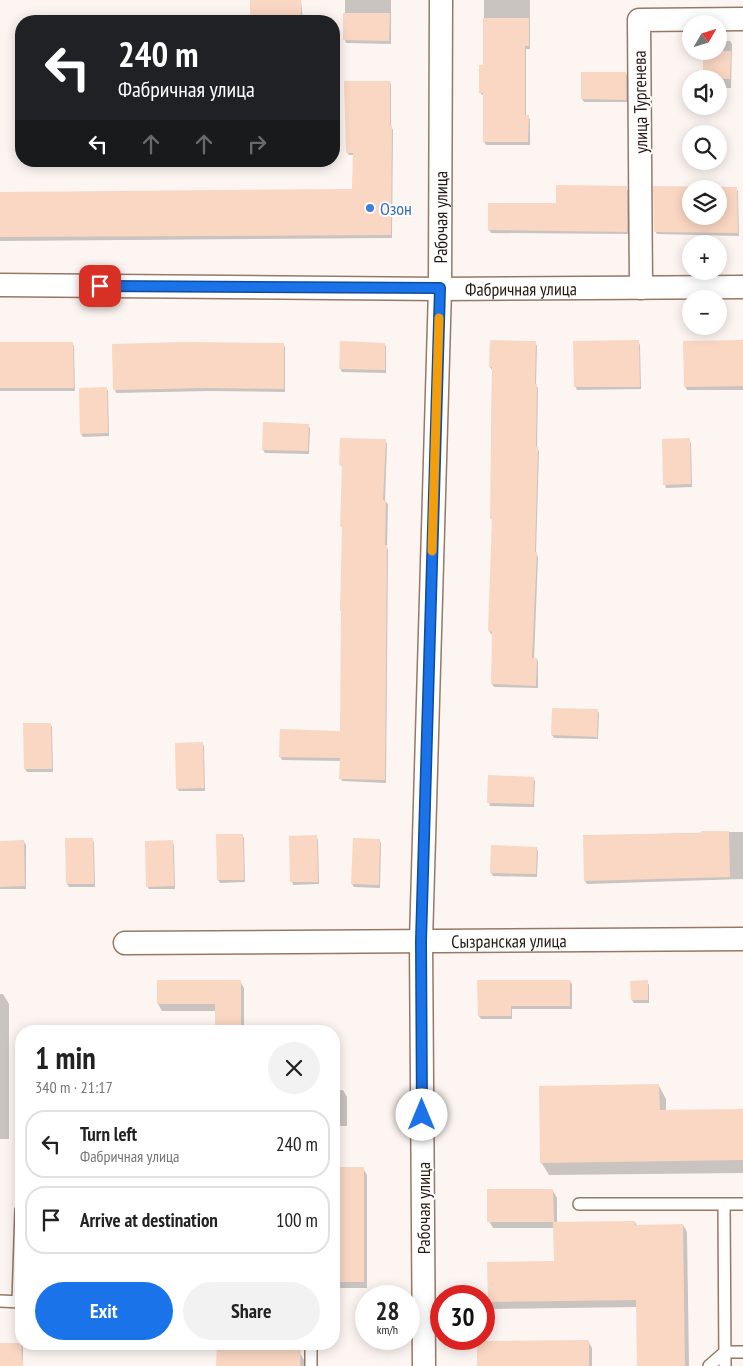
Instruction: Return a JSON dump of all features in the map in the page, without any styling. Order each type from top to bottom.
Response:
[{"type":"street","name":"Рабочая улица","points":[[424,1366],[421,941],[440,288],[441,0]]},
{"type":"street","name":"улица Тургенева","points":[[641,288],[639,20],[743,19]]},
{"type":"street","name":"Фабричная улица","points":[[0,285],[440,288],[743,287]]},
{"type":"street","name":"Сызранская улица","points":[[125,943],[743,939]]},
{"type":"lane","points":[[579,1204],[743,1204]]},
{"type":"lane","points":[[724,1204],[725,1366]]},
{"type":"lane","points":[[0,1301],[15,1302]]},
{"type":"lane","points":[[311,1350],[311,1366]]},
{"type":"lane","points":[[709,1366],[725,1352],[743,1352]]},
{"type":"building","points":[[250,0],[301,0],[301,15],[250,15]]},
{"type":"building","points":[[343,13],[390,13],[389,41],[343,40]]},
{"type":"building","points":[[483,18],[529,18],[529,46],[525,46],[525,115],[529,115],[528,142],[483,142],[483,93],[479,93],[479,65],[483,65]]},
{"type":"building","points":[[728,51],[731,51],[730,79],[727,79],[727,70],[703,70],[703,60],[728,60]]},
{"type":"building","points":[[581,72],[626,72],[626,100],[581,99]]},
{"type":"building","points":[[344,81],[390,81],[390,125],[392,125],[391,235],[0,237],[0,192],[352,189],[353,153],[346,153]]},
{"type":"building","points":[[556,185],[627,186],[627,232],[488,230],[488,203],[556,203]]},
{"type":"building","points":[[653,186],[682,186],[682,225],[727,225],[727,187],[737,187],[738,233],[654,232]]},
{"type":"building","points":[[490,340],[536,341],[536,447],[538,447],[535,552],[537,552],[532,658],[537,658],[536,686],[491,684],[492,632],[488,631],[492,519],[490,519],[492,367],[489,367]]},
{"type":"building","points":[[639,340],[640,387],[574,387],[573,341]]},
{"type":"building","points":[[743,340],[743,386],[684,387],[683,341]]},
{"type":"building","points":[[340,341],[385,343],[385,370],[339,369]]},
{"type":"building","points":[[0,342],[73,342],[74,388],[0,388]]},
{"type":"building","points":[[183,342],[284,343],[284,389],[113,390],[112,344]]},
{"type":"building","points":[[107,387],[108,433],[80,434],[79,388]]},
{"type":"building","points":[[263,422],[309,424],[308,451],[262,450]]},
{"type":"building","points":[[340,438],[386,439],[383,500],[386,500],[385,545],[387,545],[385,780],[339,779],[340,758],[279,757],[280,729],[340,731],[342,526],[340,526],[342,466],[339,465]]},
{"type":"building","points":[[690,438],[691,484],[663,485],[662,439]]},
{"type":"building","points":[[552,708],[598,709],[597,737],[551,735]]},
{"type":"building","points":[[23,723],[51,723],[52,769],[24,769]]},
{"type":"building","points":[[203,742],[204,788],[176,789],[175,743]]},
{"type":"building","points":[[488,775],[534,777],[533,804],[487,803]]},
{"type":"building","points":[[701,831],[729,831],[730,877],[584,881],[583,835],[701,833]]},
{"type":"building","points":[[216,834],[243,834],[244,880],[217,880]]},
{"type":"building","points":[[317,835],[318,882],[290,882],[289,836]]},
{"type":"building","points":[[65,838],[93,838],[94,884],[66,884]]},
{"type":"building","points":[[353,838],[380,839],[379,885],[351,884]]},
{"type":"building","points":[[24,840],[25,886],[0,887],[0,841]]},
{"type":"building","points":[[173,840],[174,886],[146,887],[145,841]]},
{"type":"building","points":[[491,845],[537,847],[536,874],[490,873]]},
{"type":"building","points":[[157,980],[241,980],[241,1025],[215,1025],[215,1004],[157,1004]]},
{"type":"building","points":[[477,980],[570,980],[570,1006],[511,1006],[511,1016],[478,1016]]},
{"type":"building","points":[[648,980],[648,1000],[631,1000],[630,981]]},
{"type":"building","points":[[659,1084],[660,1110],[743,1109],[743,1160],[540,1163],[539,1086]]},
{"type":"building","points":[[340,1167],[364,1167],[364,1282],[340,1282]]},
{"type":"building","points":[[487,1189],[553,1189],[554,1222],[487,1222]]},
{"type":"building","points":[[635,1221],[635,1225],[683,1224],[685,1366],[637,1366],[636,1300],[495,1302],[495,1285],[488,1285],[487,1262],[554,1261],[553,1222]]},
{"type":"building","points":[[589,1340],[589,1366],[477,1366],[477,1350],[495,1350],[495,1341]]},
{"type":"building","points":[[0,1343],[15,1343],[15,1350],[22,1350],[23,1366],[0,1366]]},
{"type":"building","points":[[217,1350],[301,1350],[300,1366],[216,1366]]},
{"type":"slow traffic","points":[[432,551],[439,318]]},
{"type":"place","name":"Озон","points":[[370,208]]},
{"type":"route","points":[[100,286],[440,288],[421,941],[422,1115]]}]
